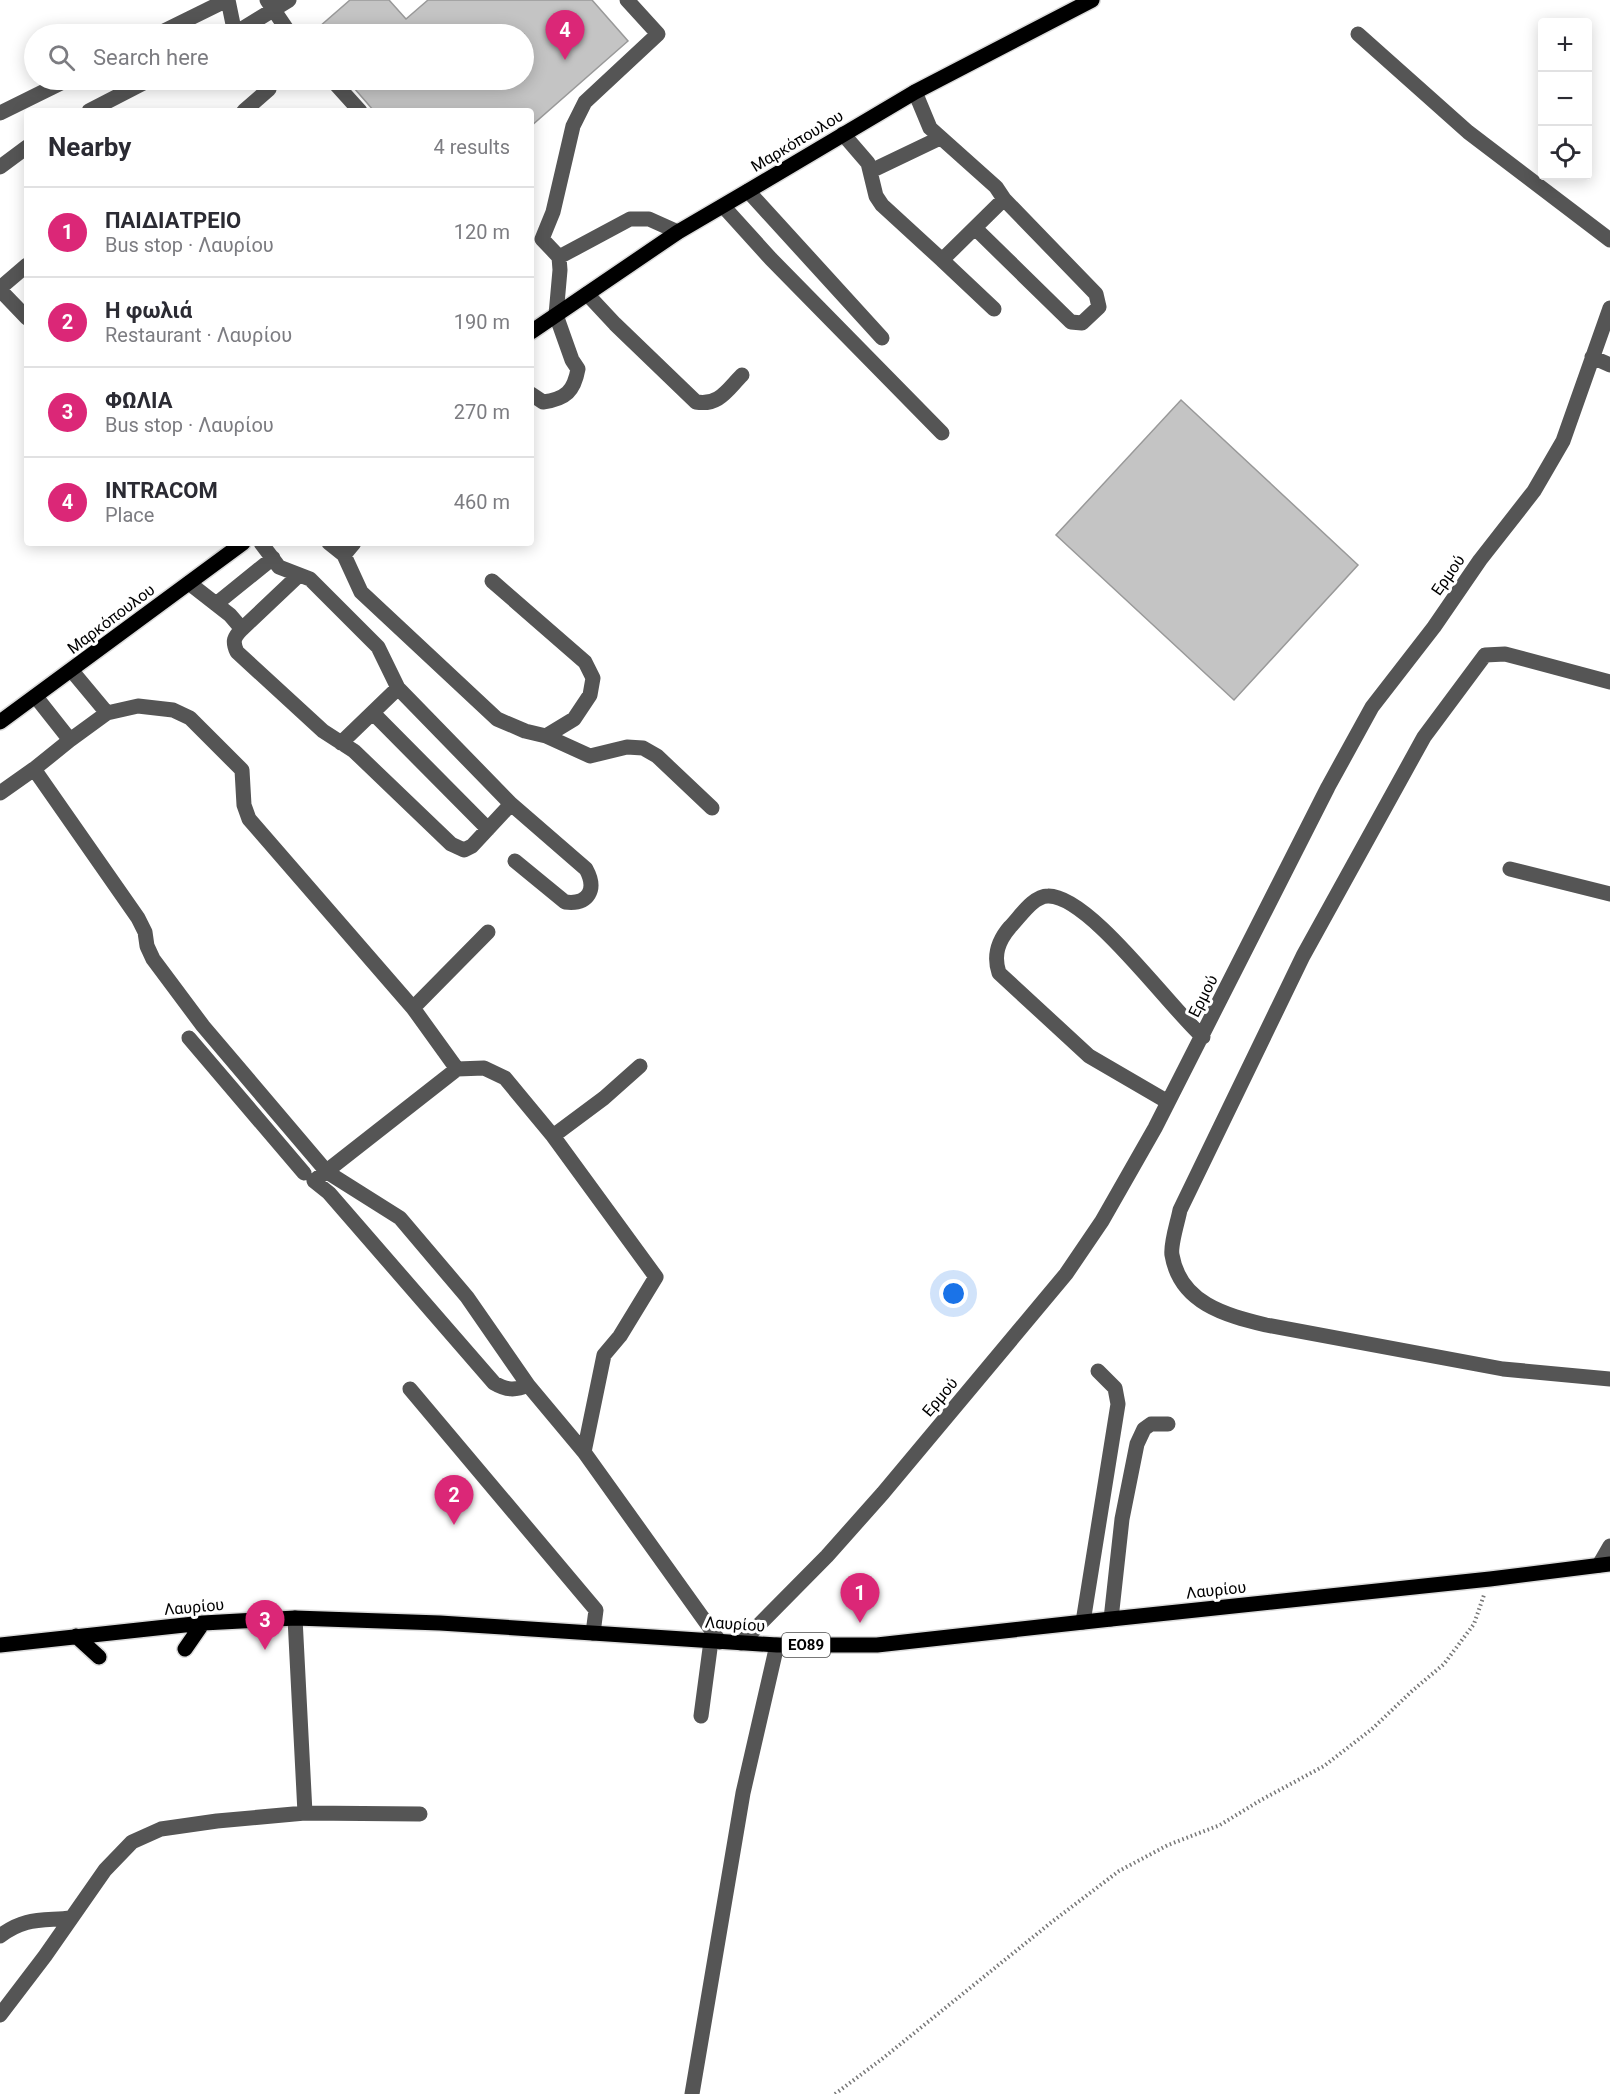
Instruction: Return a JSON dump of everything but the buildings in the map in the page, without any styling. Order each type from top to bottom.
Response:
[{"type":"main road","name":"Μαρκόπουλου","points":[[534,330],[678,232],[915,92],[1092,0]]},
{"type":"main road","name":"Μαρκόπουλου","points":[[0,722],[239,546]]},
{"type":"main road","name":"Λαυρίου","points":[[0,1645],[203,1623],[295,1618],[440,1623],[777,1645],[877,1646],[1490,1579],[1604,1564]]},
{"type":"main road","points":[[185,1649],[203,1623]]},
{"type":"main road","points":[[76,1636],[99,1657]]},
{"type":"street","points":[[179,24],[228,0],[233,24]]},
{"type":"street","points":[[247,24],[270,5],[290,0]]},
{"type":"street","points":[[534,396],[543,402],[560,400],[575,385],[578,369],[572,360],[556,315],[559,257],[536,240],[553,212],[573,126],[585,102],[658,34],[627,0]]},
{"type":"street","points":[[270,5],[283,24]]},
{"type":"street","points":[[1358,34],[1467,132],[1610,240]]},
{"type":"street","points":[[0,113],[47,90]]},
{"type":"street","points":[[95,108],[130,90]]},
{"type":"street","points":[[247,108],[268,90]]},
{"type":"street","points":[[341,90],[357,108]]},
{"type":"street","points":[[915,92],[930,128],[996,187],[1004,199],[1096,294],[1099,307],[1082,323],[1071,322],[975,228]]},
{"type":"street","points":[[843,135],[868,163],[876,196],[882,205],[994,309]]},
{"type":"street","points":[[871,171],[940,138]]},
{"type":"street","points":[[0,167],[24,149]]},
{"type":"street","points":[[748,191],[882,338]]},
{"type":"street","points":[[942,260],[1004,199]]},
{"type":"street","points":[[723,206],[771,259],[942,433]]},
{"type":"street","points":[[559,257],[630,219],[649,219],[678,232]]},
{"type":"street","points":[[24,268],[0,289],[24,315]]},
{"type":"street","points":[[587,294],[696,402],[708,404],[718,399],[741,375]]},
{"type":"street","name":"Ερμού","points":[[741,1643],[819,1564],[883,1493],[1066,1274],[1102,1221],[1203,1037],[1294,854],[1372,707],[1534,491],[1563,441],[1610,308]]},
{"type":"street","points":[[1592,357],[1610,365]]},
{"type":"street","points":[[263,546],[279,567],[310,579],[378,647],[398,688],[511,804],[586,869],[592,879],[588,897],[574,904],[565,902],[515,861]]},
{"type":"street","points":[[349,549],[361,592],[497,719],[525,731],[546,736],[590,756],[627,747],[644,748],[657,756],[712,808]]},
{"type":"street","points":[[216,604],[273,558]]},
{"type":"street","points":[[298,576],[235,637],[234,645],[237,652],[323,732],[354,751],[451,844],[464,850],[472,846],[511,804]]},
{"type":"street","points":[[492,581],[585,662],[593,678],[590,695],[574,719],[546,736]]},
{"type":"street","points":[[189,583],[230,615],[242,630]]},
{"type":"street","points":[[1610,682],[1505,654],[1485,655],[1465,680],[1424,737],[1303,956],[1180,1210],[1171,1254],[1180,1278],[1202,1303],[1229,1316],[1266,1325],[1503,1369],[1610,1379]]},
{"type":"street","points":[[72,671],[107,713]]},
{"type":"street","points":[[341,743],[398,688]]},
{"type":"street","points":[[36,697],[70,740]]},
{"type":"street","points":[[0,793],[107,713],[129,707],[156,707],[173,710],[190,718],[242,770],[244,805],[249,819],[413,1008],[457,1069]]},
{"type":"street","points":[[373,713],[488,829]]},
{"type":"street","points":[[34,769],[138,918],[146,932],[147,946],[153,959],[202,1026],[327,1172],[400,1218],[467,1297],[528,1385],[584,1452],[715,1641],[701,1716]]},
{"type":"street","points":[[1510,869],[1610,894]]},
{"type":"street","points":[[1168,1102],[1089,1056],[999,973],[996,963],[1001,938],[1037,898],[1047,895],[1060,897],[1115,940],[1203,1037]]},
{"type":"street","points":[[413,1008],[488,932]]},
{"type":"street","points":[[189,1038],[304,1173]]},
{"type":"street","points":[[553,1136],[604,1098],[640,1066]]},
{"type":"street","points":[[528,1385],[513,1390],[494,1383],[329,1193],[314,1181],[457,1069],[484,1068],[505,1078],[553,1136],[656,1277],[620,1336],[604,1355],[584,1452]]},
{"type":"street","points":[[234,1093],[249,1080]]},
{"type":"street","points":[[1083,1622],[1118,1404],[1115,1388],[1098,1371]]},
{"type":"street","points":[[410,1389],[596,1610],[593,1633]]},
{"type":"street","points":[[1112,1619],[1122,1519],[1137,1444],[1144,1429],[1151,1424],[1168,1424]]},
{"type":"street","points":[[1604,1564],[1610,1546]]},
{"type":"street","points":[[295,1618],[305,1814]]},
{"type":"street","points":[[692,2094],[743,1793],[777,1645]]},
{"type":"street","points":[[0,2015],[105,1870],[132,1842],[161,1829],[217,1821],[305,1814],[420,1814]]},
{"type":"street","points":[[0,1936],[14,1925],[24,1922],[71,1918]]},
{"type":"path","points":[[836,2094],[1119,1871],[1168,1845],[1220,1825],[1324,1766],[1372,1729],[1444,1664],[1474,1624],[1490,1579]]},
{"type":"place","name":"INTRACOM","points":[[565,60]]},
{"type":"place","name":"Η φωλιά","points":[[454,1525]]},
{"type":"place","name":"ΠΑΙΔΙΑΤΡΕΙΟ","points":[[860,1623]]},
{"type":"place","name":"ΦΩΛΙΑ","points":[[265,1650]]}]
